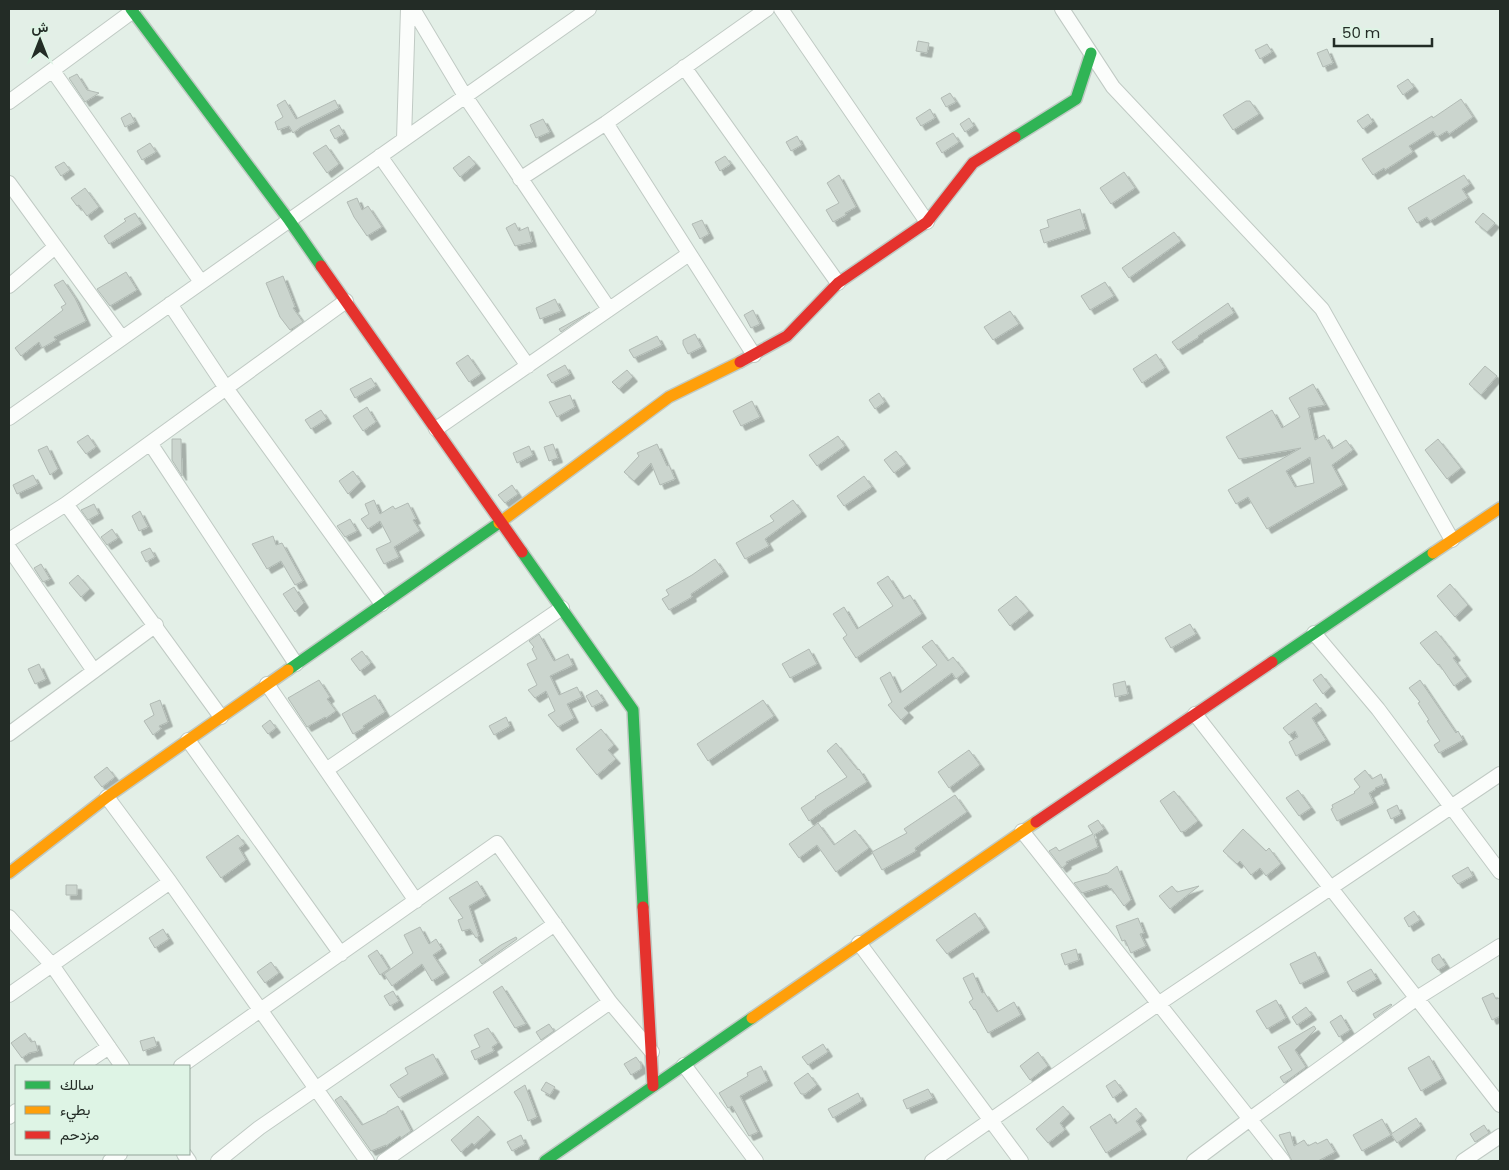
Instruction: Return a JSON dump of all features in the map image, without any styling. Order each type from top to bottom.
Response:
[{"type":"street","points":[[404,139],[408,9]]},
{"type":"street","points":[[412,9],[465,96],[609,309]]},
{"type":"street","points":[[9,418],[589,9]]},
{"type":"street","points":[[520,179],[606,123],[767,9]]},
{"type":"street","points":[[781,9],[927,222]]},
{"type":"street","points":[[1062,9],[1113,87],[1322,309],[1452,540]]},
{"type":"street","points":[[9,102],[132,10],[289,220],[633,710],[653,1086]]},
{"type":"street","points":[[9,873],[107,797],[500,521],[669,397],[754,355],[787,336],[838,283],[927,222],[973,163],[1076,99],[1091,53]]},
{"type":"street","points":[[684,67],[838,283]]},
{"type":"street","points":[[53,70],[201,282]]},
{"type":"street","points":[[606,123],[754,355]]},
{"type":"street","points":[[380,156],[528,366]]},
{"type":"street","points":[[9,183],[122,338]]},
{"type":"street","points":[[9,286],[55,247]]},
{"type":"street","points":[[436,429],[689,254]]},
{"type":"street","points":[[9,540],[66,504],[346,301]]},
{"type":"street","points":[[170,304],[226,388],[382,604]]},
{"type":"street","points":[[150,443],[296,664]]},
{"type":"street","points":[[66,504],[156,625],[221,717]]},
{"type":"street","points":[[545,1161],[1022,831],[1500,508]]},
{"type":"street","points":[[9,548],[94,671]]},
{"type":"street","points":[[326,770],[562,608]]},
{"type":"street","points":[[10,730],[156,625]]},
{"type":"street","points":[[1314,633],[1378,709],[1500,872]]},
{"type":"street","points":[[267,684],[416,901]]},
{"type":"street","points":[[1195,714],[1500,1105]]},
{"type":"street","points":[[188,740],[341,954]]},
{"type":"street","points":[[932,1161],[1158,1004],[1500,774]]},
{"type":"street","points":[[107,797],[170,882],[367,1161]]},
{"type":"street","points":[[1022,831],[1283,1161]]},
{"type":"street","points":[[182,1065],[497,843],[610,1002],[652,1052]]},
{"type":"street","points":[[9,995],[170,882]]},
{"type":"street","points":[[9,917],[52,965],[121,1065]]},
{"type":"street","points":[[218,1161],[259,1128],[555,924]]},
{"type":"street","points":[[859,943],[1021,1161]]},
{"type":"street","points":[[1194,1161],[1417,998],[1500,946]]},
{"type":"street","points":[[384,1161],[610,1002]]},
{"type":"street","points":[[82,1065],[109,1047]]},
{"type":"street","points":[[684,1065],[756,1161]]},
{"type":"street","points":[[1462,1161],[1500,1136]]},
{"type":"building","points":[[918,41],[929,43],[927,53],[916,51]]},
{"type":"building","points":[[1267,44],[1272,52],[1260,59],[1255,50]]},
{"type":"building","points":[[1327,49],[1333,63],[1323,67],[1317,53]]},
{"type":"building","points":[[77,74],[87,90],[99,93],[85,102],[69,78]]},
{"type":"building","points":[[1408,79],[1414,87],[1403,95],[1397,86]]},
{"type":"building","points":[[950,93],[956,102],[946,107],[941,98]]},
{"type":"building","points":[[1461,99],[1473,117],[1449,134],[1447,131],[1437,137],[1433,131],[1409,146],[1413,152],[1385,170],[1384,168],[1373,175],[1362,159],[1432,116],[1433,118]]},
{"type":"building","points":[[285,100],[296,119],[335,100],[339,108],[293,133],[289,126],[278,130],[275,122],[283,117],[277,105]]},
{"type":"building","points":[[1246,101],[1250,101],[1259,114],[1233,130],[1223,115]]},
{"type":"building","points":[[930,109],[935,118],[921,126],[916,118]]},
{"type":"building","points":[[130,113],[135,122],[125,127],[121,118]]},
{"type":"building","points":[[1368,114],[1373,122],[1363,129],[1357,121]]},
{"type":"building","points":[[969,118],[974,126],[965,132],[960,124]]},
{"type":"building","points":[[543,119],[550,132],[536,138],[530,125]]},
{"type":"building","points":[[339,125],[344,134],[335,139],[330,130]]},
{"type":"building","points":[[953,133],[959,142],[942,153],[936,143]]},
{"type":"building","points":[[797,136],[802,145],[791,151],[786,142]]},
{"type":"building","points":[[150,143],[156,152],[142,160],[137,151]]},
{"type":"building","points":[[326,145],[339,164],[327,173],[313,153]]},
{"type":"building","points":[[469,156],[476,164],[460,177],[453,168]]},
{"type":"building","points":[[725,156],[731,164],[720,171],[715,162]]},
{"type":"building","points":[[64,162],[70,170],[61,176],[55,167]]},
{"type":"building","points":[[1124,172],[1135,188],[1111,204],[1100,188]]},
{"type":"building","points":[[839,175],[856,207],[833,222],[826,210],[839,203],[827,183]]},
{"type":"building","points":[[1464,175],[1470,184],[1462,189],[1468,198],[1430,221],[1427,217],[1417,223],[1408,208]]},
{"type":"building","points":[[85,188],[99,207],[87,216],[71,198]]},
{"type":"building","points":[[357,198],[362,210],[368,206],[382,227],[367,236],[354,217],[347,202]]},
{"type":"building","points":[[1080,209],[1086,229],[1044,243],[1040,230],[1049,227],[1047,220]]},
{"type":"building","points":[[135,213],[142,224],[109,244],[104,236],[126,221],[124,219]]},
{"type":"building","points":[[1483,213],[1495,223],[1487,232],[1475,222]]},
{"type":"building","points":[[702,220],[709,234],[700,239],[692,224]]},
{"type":"building","points":[[515,223],[519,231],[528,227],[532,242],[515,246],[506,228]]},
{"type":"building","points":[[1174,232],[1181,241],[1129,278],[1122,268]]},
{"type":"building","points":[[126,272],[137,290],[110,306],[97,289]]},
{"type":"building","points":[[283,276],[295,307],[293,308],[303,322],[290,330],[280,317],[266,283]]},
{"type":"building","points":[[63,280],[75,298],[86,321],[54,337],[56,340],[42,348],[39,342],[21,356],[15,348],[63,310],[61,307],[66,304],[54,285]]},
{"type":"building","points":[[1105,282],[1114,296],[1090,310],[1081,296]]},
{"type":"building","points":[[555,299],[561,311],[540,319],[536,308]]},
{"type":"building","points":[[1228,303],[1234,313],[1178,350],[1172,342]]},
{"type":"building","points":[[753,310],[760,324],[751,328],[744,315]]},
{"type":"building","points":[[1010,311],[1019,324],[993,340],[984,327]]},
{"type":"building","points":[[590,312],[561,332],[559,329]]},
{"type":"building","points":[[695,334],[702,347],[688,354],[683,340]]},
{"type":"building","points":[[657,336],[662,345],[634,358],[629,350]]},
{"type":"building","points":[[1156,354],[1165,368],[1142,383],[1133,369]]},
{"type":"building","points":[[468,355],[481,374],[469,382],[456,363]]},
{"type":"building","points":[[565,365],[570,374],[552,383],[547,375]]},
{"type":"building","points":[[1485,366],[1497,376],[1481,395],[1469,384]]},
{"type":"building","points":[[627,370],[633,377],[619,389],[612,382]]},
{"type":"building","points":[[371,378],[376,386],[355,398],[350,389]]},
{"type":"building","points":[[1313,384],[1325,405],[1308,408],[1315,440],[1324,435],[1332,449],[1346,440],[1353,450],[1332,465],[1343,485],[1267,529],[1248,497],[1236,504],[1228,490],[1301,448],[1239,459],[1226,437],[1272,410],[1282,428],[1300,417],[1289,398]],"holes":[[[1310,457],[1314,483],[1295,487],[1286,471]]]},
{"type":"building","points":[[879,393],[885,402],[875,409],[869,400]]},
{"type":"building","points":[[570,395],[575,407],[557,417],[549,402]]},
{"type":"building","points":[[752,401],[760,417],[741,426],[733,411]]},
{"type":"building","points":[[367,407],[376,422],[363,431],[353,416]]},
{"type":"building","points":[[321,410],[327,419],[311,429],[305,420]]},
{"type":"building","points":[[88,435],[96,447],[86,454],[77,442]]},
{"type":"building","points":[[838,436],[845,446],[817,466],[809,455]]},
{"type":"building","points":[[172,439],[181,439],[182,476],[172,460]]},
{"type":"building","points":[[1438,439],[1461,468],[1447,479],[1425,450]]},
{"type":"building","points":[[553,444],[558,458],[549,461],[544,447]]},
{"type":"building","points":[[657,444],[675,479],[660,485],[651,463],[634,481],[624,472],[639,456],[637,453]]},
{"type":"building","points":[[47,446],[58,469],[50,475],[38,450]]},
{"type":"building","points":[[529,446],[533,455],[517,463],[513,453]]},
{"type":"building","points":[[896,451],[906,464],[894,473],[884,460]]},
{"type":"building","points":[[353,471],[361,482],[348,494],[339,481]]},
{"type":"building","points":[[33,475],[38,484],[17,494],[13,485]]},
{"type":"building","points":[[864,476],[872,487],[844,506],[837,496]]},
{"type":"building","points":[[512,485],[518,494],[505,503],[498,495]]},
{"type":"building","points":[[374,500],[380,514],[393,506],[395,509],[408,503],[416,519],[413,520],[420,531],[394,547],[399,557],[384,564],[376,549],[391,542],[380,521],[368,529],[361,519],[369,514],[365,504]]},
{"type":"building","points":[[793,500],[802,512],[765,539],[769,546],[745,559],[736,543],[774,521],[770,516]]},
{"type":"building","points":[[94,504],[99,514],[88,520],[81,510]]},
{"type":"building","points":[[140,511],[148,527],[139,531],[132,516]]},
{"type":"building","points":[[350,519],[357,531],[345,537],[337,526]]},
{"type":"building","points":[[112,529],[118,538],[107,545],[101,537]]},
{"type":"building","points":[[273,536],[276,545],[282,543],[303,581],[295,585],[281,561],[267,569],[252,544]]},
{"type":"building","points":[[150,548],[155,557],[146,562],[141,552]]},
{"type":"building","points":[[715,559],[724,572],[691,594],[692,597],[669,610],[662,599],[669,595],[666,590]]},
{"type":"building","points":[[41,564],[50,579],[43,582],[34,568]]},
{"type":"building","points":[[78,575],[90,589],[81,597],[69,583]]},
{"type":"building","points":[[888,576],[903,599],[910,595],[922,614],[856,658],[843,638],[847,635],[833,614],[844,607],[857,629],[893,606],[877,583]]},
{"type":"building","points":[[1450,584],[1468,605],[1455,617],[1437,596]]},
{"type":"building","points":[[294,587],[304,603],[295,612],[283,594]]},
{"type":"building","points":[[1016,596],[1029,611],[1010,626],[998,610]]},
{"type":"building","points":[[1190,624],[1196,634],[1171,648],[1165,638]]},
{"type":"building","points":[[1436,631],[1456,656],[1453,658],[1467,677],[1454,686],[1439,664],[1420,643]]},
{"type":"building","points":[[539,634],[554,661],[568,654],[573,665],[550,676],[559,695],[577,687],[582,697],[567,704],[574,718],[558,727],[548,715],[555,711],[546,691],[535,698],[528,690],[537,685],[527,664],[537,659],[532,649],[534,647],[529,641]]},
{"type":"building","points":[[932,640],[948,661],[953,657],[965,672],[956,679],[952,673],[904,708],[909,713],[901,720],[888,705],[892,702],[880,678],[890,672],[900,693],[937,665],[922,647]]},
{"type":"building","points":[[809,649],[817,664],[790,678],[782,664]]},
{"type":"building","points":[[362,651],[371,663],[360,671],[351,659]]},
{"type":"building","points":[[39,664],[46,679],[35,684],[28,669]]},
{"type":"building","points":[[1321,674],[1331,687],[1323,694],[1313,680]]},
{"type":"building","points":[[319,680],[330,697],[327,699],[336,711],[307,727],[288,698]]},
{"type":"building","points":[[1420,680],[1456,733],[1458,731],[1463,740],[1439,753],[1434,745],[1440,741],[1427,721],[1429,720],[1418,703],[1420,702],[1409,688]]},
{"type":"building","points":[[1125,681],[1128,694],[1115,697],[1113,684]]},
{"type":"building","points":[[597,690],[604,701],[592,707],[586,696]]},
{"type":"building","points":[[375,695],[385,712],[353,734],[342,714]]},
{"type":"building","points":[[160,700],[168,722],[159,726],[161,729],[153,735],[144,721],[154,715],[150,704]]},
{"type":"building","points":[[763,700],[774,716],[708,761],[697,744]]},
{"type":"building","points":[[1316,703],[1322,711],[1312,718],[1326,740],[1296,756],[1289,742],[1298,737],[1295,731],[1289,735],[1283,728]]},
{"type":"building","points":[[506,717],[510,726],[494,735],[489,726]]},
{"type":"building","points":[[270,720],[276,728],[268,734],[262,726]]},
{"type":"building","points":[[601,729],[614,745],[608,750],[616,759],[597,775],[576,749]]},
{"type":"building","points":[[836,743],[859,769],[867,782],[809,821],[801,808],[847,777],[827,751]]},
{"type":"building","points":[[969,750],[980,765],[949,788],[938,772]]},
{"type":"building","points":[[107,767],[115,777],[102,787],[94,777]]},
{"type":"building","points":[[1365,770],[1372,779],[1381,774],[1385,784],[1369,793],[1374,803],[1337,821],[1331,809],[1333,808],[1332,805],[1355,793],[1360,787],[1354,779]]},
{"type":"building","points":[[1298,790],[1311,808],[1299,816],[1286,798]]},
{"type":"building","points":[[1174,791],[1198,821],[1181,832],[1160,801]]},
{"type":"building","points":[[955,795],[967,812],[915,848],[916,851],[882,870],[872,852],[907,833],[904,829]]},
{"type":"building","points":[[1397,805],[1401,814],[1391,819],[1387,810]]},
{"type":"building","points":[[1098,820],[1104,829],[1094,835],[1098,847],[1066,862],[1067,864],[1062,868],[1049,851],[1056,847],[1059,851],[1093,834],[1088,826]]},
{"type":"building","points":[[818,823],[834,845],[855,830],[869,848],[836,872],[817,845],[799,858],[789,844]]},
{"type":"building","points":[[1243,829],[1266,851],[1269,848],[1281,864],[1266,876],[1260,868],[1251,875],[1240,861],[1237,864],[1223,851]]},
{"type":"building","points":[[238,835],[245,844],[239,848],[246,860],[221,878],[206,857]]},
{"type":"building","points":[[1117,866],[1131,900],[1124,906],[1107,885],[1082,893],[1074,883],[1108,873]]},
{"type":"building","points":[[1468,867],[1473,876],[1458,884],[1452,876]]},
{"type":"building","points":[[477,881],[486,896],[469,906],[479,936],[476,938],[470,929],[462,931],[458,920],[463,918],[449,898]]},
{"type":"building","points":[[66,885],[77,885],[77,895],[66,895]]},
{"type":"building","points":[[1172,886],[1177,892],[1199,886],[1170,909],[1159,896]]},
{"type":"building","points":[[1414,911],[1420,920],[1409,927],[1404,918]]},
{"type":"building","points":[[975,913],[985,928],[947,954],[936,940]]},
{"type":"building","points":[[1138,918],[1144,933],[1140,934],[1146,946],[1131,953],[1125,940],[1122,941],[1116,926]]},
{"type":"building","points":[[420,927],[429,944],[436,939],[442,949],[433,955],[445,973],[432,981],[422,964],[392,986],[384,974],[413,953],[404,935]]},
{"type":"building","points":[[163,929],[169,939],[155,948],[149,938]]},
{"type":"building","points":[[516,937],[517,939],[482,964],[479,960],[501,945]]},
{"type":"building","points":[[1076,949],[1079,960],[1065,965],[1061,954]]},
{"type":"building","points":[[377,950],[389,969],[380,975],[368,956]]},
{"type":"building","points":[[1315,952],[1325,972],[1300,984],[1290,964]]},
{"type":"building","points":[[1439,954],[1446,965],[1438,970],[1432,962],[1432,958]]},
{"type":"building","points":[[271,962],[279,973],[265,983],[257,972]]},
{"type":"building","points":[[1371,969],[1377,979],[1353,992],[1347,982]]},
{"type":"building","points":[[973,973],[982,993],[984,992],[997,1012],[1014,1002],[1021,1015],[988,1033],[969,1002],[973,999],[963,978]]},
{"type":"building","points":[[502,986],[526,1024],[515,1028],[493,992]]},
{"type":"building","points":[[393,991],[399,1001],[390,1006],[384,996]]},
{"type":"building","points":[[1493,993],[1496,999],[1500,998],[1500,1016],[1492,1020],[1482,998]]},
{"type":"building","points":[[1276,1000],[1286,1018],[1267,1029],[1256,1011]]},
{"type":"building","points":[[1392,1005],[1375,1018],[1373,1014]]},
{"type":"building","points":[[1306,1007],[1312,1015],[1297,1025],[1292,1017]]},
{"type":"building","points":[[1341,1015],[1350,1030],[1339,1037],[1330,1022]]},
{"type":"building","points":[[549,1024],[554,1031],[541,1040],[536,1032]]},
{"type":"building","points":[[1314,1026],[1316,1029],[1295,1050],[1306,1067],[1284,1083],[1280,1077],[1292,1070],[1278,1047]]},
{"type":"building","points":[[488,1028],[498,1043],[492,1047],[494,1051],[475,1060],[471,1051],[480,1047],[474,1035]]},
{"type":"building","points":[[25,1033],[31,1042],[35,1041],[38,1051],[29,1053],[22,1058],[11,1043]]},
{"type":"building","points":[[154,1037],[157,1046],[143,1051],[140,1041]]},
{"type":"building","points":[[823,1044],[828,1052],[808,1065],[802,1057]]},
{"type":"building","points":[[1038,1052],[1048,1066],[1030,1080],[1020,1066]]},
{"type":"building","points":[[433,1054],[444,1074],[399,1098],[390,1085],[408,1074],[405,1068]]},
{"type":"building","points":[[1429,1056],[1442,1079],[1421,1091],[1408,1068]]},
{"type":"building","points":[[636,1057],[641,1064],[641,1069],[631,1075],[624,1064]]},
{"type":"building","points":[[761,1066],[768,1081],[740,1096],[758,1132],[749,1136],[732,1106],[728,1108],[719,1093],[748,1076],[747,1073]]},
{"type":"building","points":[[808,1073],[817,1085],[805,1094],[801,1094],[794,1083]]},
{"type":"building","points":[[1115,1080],[1123,1091],[1113,1098],[1106,1086]]},
{"type":"building","points":[[546,1082],[555,1087],[550,1095],[541,1090]]},
{"type":"building","points":[[525,1085],[537,1117],[528,1121],[521,1103],[514,1092]]},
{"type":"building","points":[[928,1089],[933,1098],[907,1109],[903,1100]]},
{"type":"building","points":[[858,1093],[862,1101],[833,1118],[828,1109]]},
{"type":"building","points":[[341,1096],[362,1125],[398,1106],[411,1131],[386,1146],[371,1151],[335,1100]]},
{"type":"building","points":[[1063,1106],[1070,1114],[1060,1123],[1065,1130],[1048,1143],[1036,1129]]},
{"type":"building","points":[[1136,1108],[1142,1116],[1136,1121],[1142,1130],[1106,1153],[1090,1127],[1110,1114],[1116,1124]]},
{"type":"building","points":[[478,1116],[491,1130],[474,1145],[472,1143],[461,1152],[451,1140]]},
{"type":"building","points":[[1416,1118],[1421,1126],[1397,1143],[1391,1134]]},
{"type":"building","points":[[1382,1119],[1391,1135],[1362,1151],[1353,1135]]},
{"type":"building","points":[[1484,1125],[1489,1133],[1475,1142],[1470,1134]]},
{"type":"building","points":[[1290,1132],[1294,1146],[1304,1140],[1308,1146],[1327,1139],[1335,1152],[1318,1161],[1292,1161],[1279,1135]]},
{"type":"building","points":[[521,1135],[525,1144],[512,1151],[507,1142]]},
{"type":"traffic: fast","points":[[131,9],[289,220],[321,266]]},
{"type":"traffic: fast","points":[[1015,137],[1076,99],[1091,53]]},
{"type":"traffic: fast","points":[[288,670],[499,523]]},
{"type":"traffic: fast","points":[[522,552],[633,710],[643,907]]},
{"type":"traffic: fast","points":[[1272,662],[1433,553]]},
{"type":"traffic: fast","points":[[545,1161],[752,1018]]},
{"type":"traffic: slow","points":[[499,523],[669,397],[740,362]]},
{"type":"traffic: slow","points":[[1433,553],[1500,508]]},
{"type":"traffic: slow","points":[[9,873],[107,797],[288,670]]},
{"type":"traffic: slow","points":[[752,1018],[1036,822]]},
{"type":"traffic: jam","points":[[740,362],[787,336],[838,283],[927,222],[973,163],[1015,137]]},
{"type":"traffic: jam","points":[[321,266],[522,552]]},
{"type":"traffic: jam","points":[[1036,822],[1272,662]]},
{"type":"traffic: jam","points":[[643,907],[653,1086]]}]
